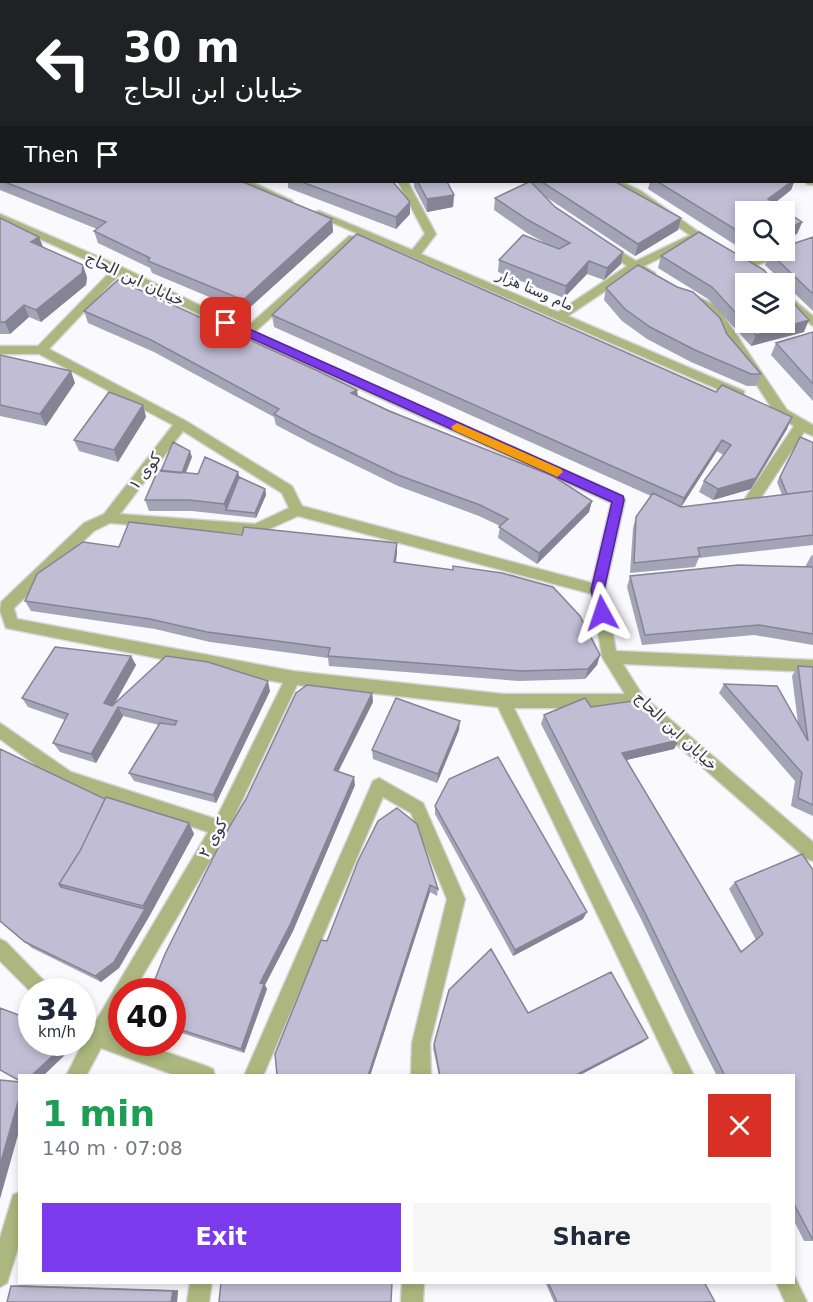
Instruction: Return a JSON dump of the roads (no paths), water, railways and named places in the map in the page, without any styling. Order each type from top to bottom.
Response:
[{"type":"street","name":"مام وستا هژار","points":[[246,183],[756,401],[808,428]]},
{"type":"street","points":[[404,183],[431,234],[414,255]]},
{"type":"street","points":[[617,183],[637,193],[696,236],[714,245]]},
{"type":"street","name":"خیابان ابن الحاج","points":[[0,218],[118,270],[247,333],[618,500],[598,590],[610,657],[638,700],[813,853]]},
{"type":"street","points":[[247,333],[360,232]]},
{"type":"street","points":[[559,317],[633,267],[696,236]]},
{"type":"street","points":[[594,239],[633,267],[713,309],[782,413]]},
{"type":"street","points":[[759,273],[745,261],[813,241]]},
{"type":"street","points":[[41,350],[118,270]]},
{"type":"street","points":[[795,306],[813,322]]},
{"type":"street","points":[[0,350],[41,350],[181,424],[287,490],[297,510]]},
{"type":"street","name":"کوی ۱","points":[[109,518],[181,424]]},
{"type":"street","points":[[751,501],[808,428]]},
{"type":"street","points":[[598,590],[297,510],[256,530],[109,518],[89,527],[6,606],[11,624],[293,678],[503,701],[638,700]]},
{"type":"street","points":[[610,657],[813,666]]},
{"type":"street","name":"کوی ۲","points":[[130,978],[220,828],[293,678]]},
{"type":"street","points":[[503,701],[684,1074]]},
{"type":"street","points":[[0,730],[66,778],[220,828]]},
{"type":"street","points":[[254,1074],[379,786],[417,808],[456,899],[422,1043],[421,1074]]},
{"type":"street","points":[[0,948],[29,978]]},
{"type":"street","name":"کوی ۲","points":[[96,1023],[108,1008]]},
{"type":"street","points":[[96,1035],[201,1074]]},
{"type":"street","name":"کوی ۲","points":[[76,1074],[81,1056]]},
{"type":"street","points":[[0,1276],[18,1209]]},
{"type":"street","points":[[198,1302],[201,1284]]},
{"type":"street","points":[[412,1302],[413,1284]]},
{"type":"street","points":[[787,1284],[796,1302]]}]
